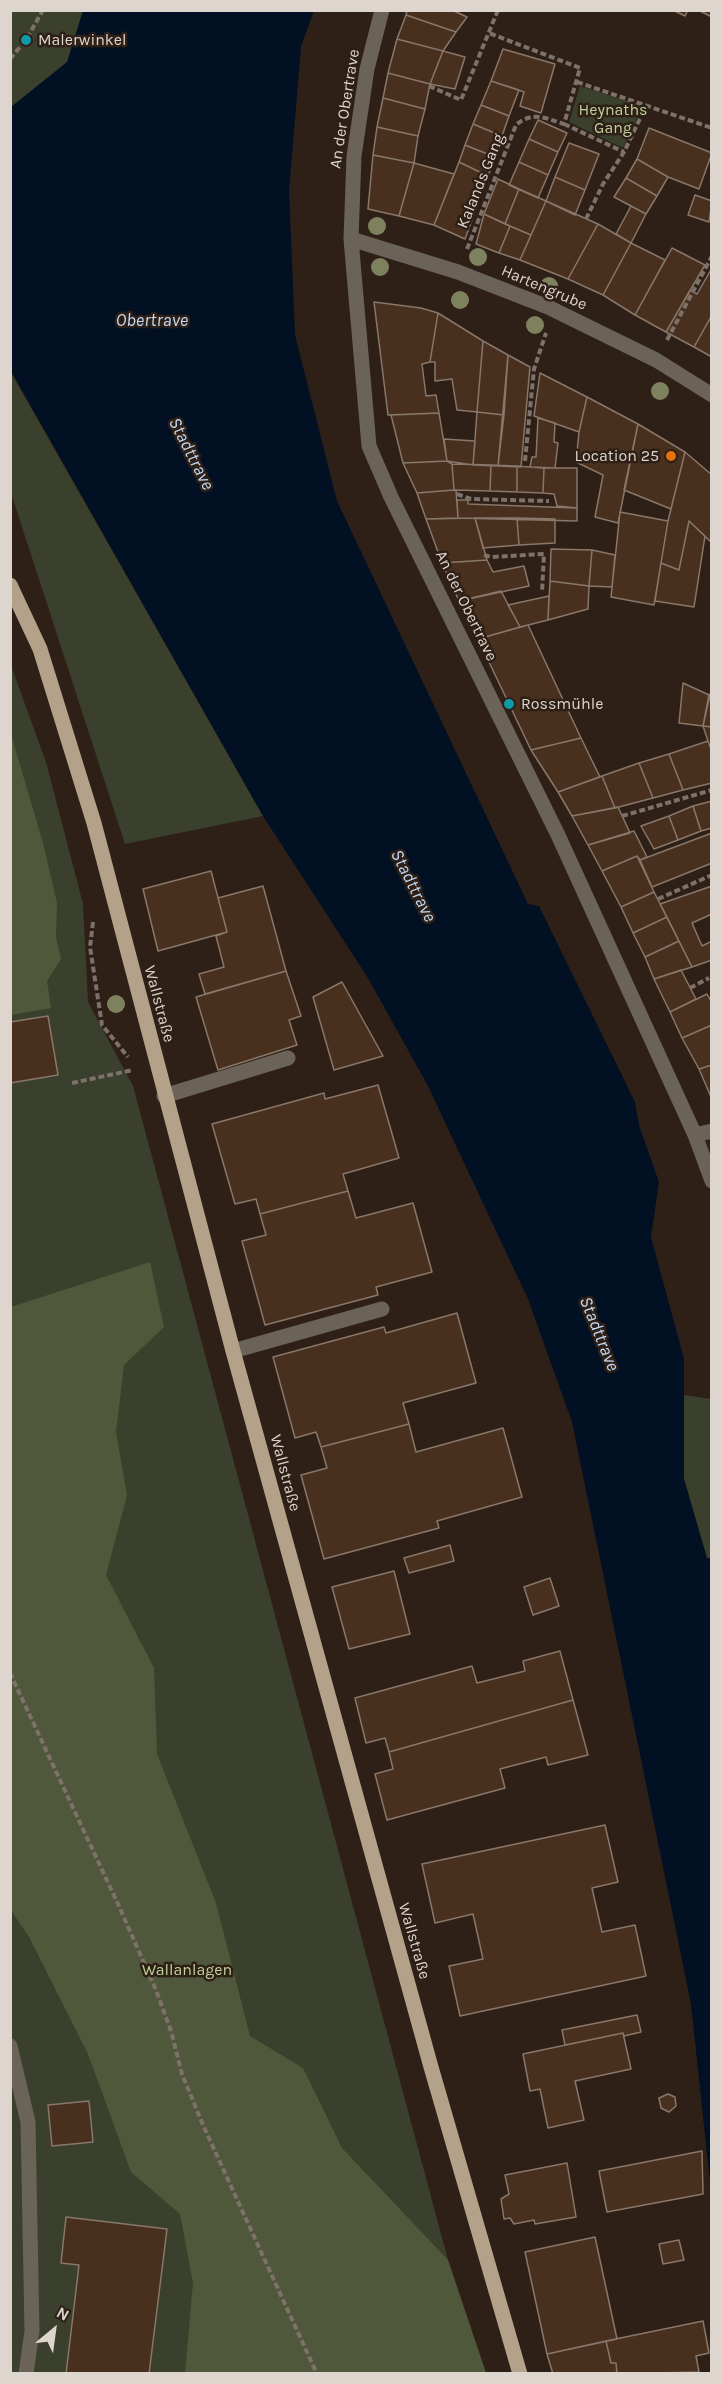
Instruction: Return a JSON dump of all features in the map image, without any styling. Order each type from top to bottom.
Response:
[{"type":"main road","name":"Wallstraße","points":[[10,585],[40,649],[93,823],[233,1351],[425,2046],[520,2373]]},
{"type":"street","name":"An der Obertrave","points":[[382,10],[367,69],[354,156],[351,239],[369,446],[391,497],[558,835],[695,1135],[711,1181]]},
{"type":"street","name":"Hartengrube","points":[[351,239],[458,272],[554,310],[657,360],[711,395]]},
{"type":"street","points":[[164,1095],[288,1059]]},
{"type":"street","points":[[695,1135],[711,1131]]},
{"type":"street","points":[[233,1351],[382,1310]]},
{"type":"street","points":[[10,2046],[28,2121],[32,2331],[26,2373]]},
{"type":"path","points":[[10,59],[26,40],[43,10]]},
{"type":"path","points":[[429,86],[461,100],[498,10]]},
{"type":"path","points":[[489,33],[580,69],[564,124],[624,152]]},
{"type":"path","points":[[577,82],[711,129]]},
{"type":"path","points":[[586,219],[603,184],[624,152],[646,106]]},
{"type":"path","name":"Kalands Gang","points":[[458,272],[516,125],[524,118],[536,116],[564,124]]},
{"type":"path","points":[[657,360],[711,256]]},
{"type":"path","points":[[525,461],[534,369],[554,310]]},
{"type":"path","points":[[457,494],[471,499],[549,501]]},
{"type":"path","points":[[484,555],[490,557],[544,554],[542,592]]},
{"type":"path","points":[[622,816],[711,790]]},
{"type":"path","points":[[658,899],[711,875]]},
{"type":"path","points":[[690,988],[709,978]]},
{"type":"path","points":[[72,1083],[138,1069]]},
{"type":"path","points":[[10,1673],[156,1990],[171,2031],[182,2074],[203,2125],[317,2373]]},
{"type":"green space","points":[[11,11],[83,11],[68,62],[11,107]]},
{"type":"green space","name":"Heynaths Gang","points":[[580,86],[643,106],[623,148],[569,122]]},
{"type":"green space","points":[[10,371],[263,816],[125,844],[11,493]]},
{"type":"green space","name":"Wallanlagen","points":[[10,663],[46,762],[83,904],[88,1002],[133,1086],[448,2260],[486,2373],[11,2373]]},
{"type":"green space","points":[[10,731],[43,843],[57,903],[56,937],[61,959],[47,981],[51,1008],[11,1015]]},
{"type":"green space","points":[[150,1262],[164,1327],[124,1365],[116,1432],[127,1495],[106,1575],[154,1668],[157,1754],[216,1903],[250,2036],[303,2068],[342,2148],[448,2260],[486,2373],[185,2373],[193,2283],[180,2214],[131,2172],[88,2054],[29,1937],[11,1910],[11,1307]]},
{"type":"green space","points":[[684,1395],[711,1399],[712,1558],[707,1559],[684,1479]]},
{"type":"water","name":"Obertrave","points":[[83,11],[314,11],[301,46],[289,191],[295,335],[337,501],[528,904],[539,906],[635,1102],[639,1125],[659,1182],[651,1237],[684,1359],[684,1479],[707,1558],[711,1558],[711,2191],[691,2004],[572,1422],[528,1299],[428,1086],[368,978],[263,816],[11,371],[11,107],[67,62]]},
{"type":"building","points":[[407,10],[452,10],[467,17],[456,32],[406,15]]},
{"type":"building","points":[[673,10],[688,10],[685,16]]},
{"type":"building","points":[[698,10],[712,10],[712,17]]},
{"type":"building","points":[[406,15],[456,32],[443,51],[397,39]]},
{"type":"building","points":[[397,39],[443,51],[430,84],[388,73]]},
{"type":"building","points":[[503,49],[555,64],[541,113],[520,106],[524,92],[491,81]]},
{"type":"building","points":[[443,51],[465,57],[455,89],[430,84]]},
{"type":"building","points":[[388,73],[430,84],[425,109],[383,98]]},
{"type":"building","points":[[491,81],[519,90],[509,116],[481,105]]},
{"type":"building","points":[[383,98],[425,109],[418,136],[377,127]]},
{"type":"building","points":[[481,105],[509,116],[502,136],[473,124]]},
{"type":"building","points":[[538,120],[567,133],[558,152],[529,139]]},
{"type":"building","points":[[473,124],[502,136],[495,157],[465,145]]},
{"type":"building","points":[[377,127],[418,136],[414,163],[373,155]]},
{"type":"building","points":[[649,128],[712,153],[699,189],[668,177],[637,159]]},
{"type":"building","points":[[529,139],[558,152],[548,175],[519,162]]},
{"type":"building","points":[[569,143],[599,154],[585,190],[555,177]]},
{"type":"building","points":[[465,145],[495,157],[488,176],[459,162]]},
{"type":"building","points":[[373,155],[414,163],[399,216],[368,209]]},
{"type":"building","points":[[637,159],[668,177],[657,196],[626,178]]},
{"type":"building","points":[[459,162],[488,176],[465,239],[434,225]]},
{"type":"building","points":[[519,162],[548,175],[538,198],[509,185]]},
{"type":"building","points":[[414,163],[454,174],[434,225],[399,216]]},
{"type":"building","points":[[555,177],[585,190],[575,215],[546,201]]},
{"type":"building","points":[[626,178],[657,196],[646,214],[614,197]]},
{"type":"building","points":[[498,179],[519,189],[505,224],[484,214]]},
{"type":"building","points":[[519,189],[546,201],[531,235],[505,224]]},
{"type":"building","points":[[695,195],[712,201],[709,222],[688,215]]},
{"type":"building","points":[[546,201],[598,224],[568,279],[520,260]]},
{"type":"building","points":[[631,206],[646,214],[631,243],[616,234]]},
{"type":"building","points":[[484,214],[510,226],[499,253],[476,244]]},
{"type":"building","points":[[598,224],[631,243],[603,295],[568,279]]},
{"type":"building","points":[[510,226],[531,235],[520,260],[499,253]]},
{"type":"building","points":[[631,243],[665,260],[635,315],[603,295]]},
{"type":"building","points":[[672,248],[705,265],[666,332],[635,315]]},
{"type":"building","points":[[712,268],[712,315],[694,347],[666,332],[690,290],[697,294]]},
{"type":"building","points":[[374,302],[421,308],[438,313],[430,362],[422,364],[426,396],[436,395],[439,413],[388,415]]},
{"type":"building","points":[[438,313],[483,341],[477,412],[457,410],[452,379],[435,381],[435,362],[430,362]]},
{"type":"building","points":[[712,315],[712,357],[694,347]]},
{"type":"building","points":[[483,341],[508,355],[504,415],[477,412]]},
{"type":"building","points":[[508,355],[530,367],[521,467],[498,466]]},
{"type":"building","points":[[540,373],[587,397],[579,432],[534,416]]},
{"type":"building","points":[[587,397],[638,424],[618,523],[595,517],[603,475],[576,462],[579,432]]},
{"type":"building","points":[[477,412],[504,415],[498,466],[473,465]]},
{"type":"building","points":[[439,413],[447,461],[403,463],[391,415]]},
{"type":"building","points":[[538,418],[555,423],[554,442],[558,443],[555,468],[530,467],[532,457],[536,457]]},
{"type":"building","points":[[638,424],[685,452],[671,509],[624,490]]},
{"type":"building","points":[[444,439],[475,441],[473,465],[447,461]]},
{"type":"building","points":[[685,452],[712,475],[712,543],[689,521],[679,570],[661,563],[668,521]]},
{"type":"building","points":[[447,461],[452,464],[454,490],[417,493],[403,463]]},
{"type":"building","points":[[452,464],[491,465],[490,491],[454,490]]},
{"type":"building","points":[[491,465],[517,466],[517,492],[490,491]]},
{"type":"building","points":[[517,466],[544,468],[543,493],[517,492]]},
{"type":"building","points":[[544,468],[577,468],[577,508],[557,506],[554,494],[543,493]]},
{"type":"building","points":[[456,490],[458,518],[426,519],[417,493]]},
{"type":"building","points":[[457,500],[468,500],[468,504],[577,508],[577,521],[458,518]]},
{"type":"building","points":[[620,512],[668,521],[654,605],[611,597]]},
{"type":"building","points":[[475,518],[517,518],[519,545],[483,548]]},
{"type":"building","points":[[475,518],[487,560],[442,563],[426,519]]},
{"type":"building","points":[[517,518],[555,519],[555,543],[519,545]]},
{"type":"building","points":[[689,521],[705,536],[694,607],[655,601],[661,563],[679,570]]},
{"type":"building","points":[[551,549],[592,550],[589,586],[550,581]]},
{"type":"building","points":[[592,550],[615,555],[612,587],[589,586]]},
{"type":"building","points":[[487,560],[493,572],[524,566],[529,586],[459,601],[442,563]]},
{"type":"building","points":[[550,581],[589,586],[588,609],[548,620]]},
{"type":"building","points":[[501,591],[520,627],[478,639],[459,601]]},
{"type":"building","points":[[549,596],[548,620],[520,627],[508,605]]},
{"type":"building","points":[[528,625],[581,738],[531,750],[478,639]]},
{"type":"building","points":[[683,683],[709,695],[703,726],[679,723]]},
{"type":"building","points":[[712,686],[712,727],[703,726]]},
{"type":"building","points":[[703,726],[712,727],[712,752],[708,741]]},
{"type":"building","points":[[581,738],[600,777],[558,792],[531,750]]},
{"type":"building","points":[[708,741],[712,752],[712,783],[683,790],[669,754]]},
{"type":"building","points":[[669,754],[683,790],[653,798],[639,763]]},
{"type":"building","points":[[639,763],[653,798],[615,808],[602,776]]},
{"type":"building","points":[[602,776],[615,808],[572,816],[558,792]]},
{"type":"building","points":[[712,801],[712,828],[701,831],[693,806]]},
{"type":"building","points":[[693,806],[701,831],[678,840],[669,816]]},
{"type":"building","points":[[618,807],[630,833],[588,845],[572,816]]},
{"type":"building","points":[[669,816],[678,840],[654,849],[641,826]]},
{"type":"building","points":[[634,831],[647,857],[640,860],[637,856],[602,871],[588,845]]},
{"type":"building","points":[[712,833],[712,863],[652,887],[640,860]]},
{"type":"building","points":[[637,856],[654,892],[621,907],[602,871]]},
{"type":"building","points":[[211,871],[227,932],[158,951],[143,889]]},
{"type":"building","points":[[263,886],[286,971],[205,994],[199,974],[224,967],[216,936],[227,932],[218,898]]},
{"type":"building","points":[[712,886],[712,914],[692,923],[702,946],[712,941],[712,960],[692,967],[660,904]]},
{"type":"building","points":[[654,892],[667,917],[633,933],[621,907]]},
{"type":"building","points":[[667,917],[679,941],[645,957],[633,933]]},
{"type":"building","points":[[679,941],[692,967],[654,979],[645,957]]},
{"type":"building","points":[[681,970],[696,999],[670,1012],[654,979]]},
{"type":"building","points":[[286,971],[301,1016],[289,1020],[297,1045],[218,1070],[196,997]]},
{"type":"building","points":[[342,982],[383,1056],[334,1070],[313,997]]},
{"type":"building","points":[[707,994],[712,1003],[712,1025],[682,1038],[670,1012]]},
{"type":"building","points":[[48,1016],[58,1075],[10,1083],[10,1022]]},
{"type":"building","points":[[712,1025],[712,1065],[699,1069],[682,1038]]},
{"type":"building","points":[[712,1065],[712,1097],[711,1097],[699,1069]]},
{"type":"building","points":[[378,1085],[399,1158],[343,1174],[348,1191],[260,1214],[256,1199],[235,1204],[212,1124],[324,1093],[325,1099]]},
{"type":"building","points":[[348,1191],[356,1218],[413,1203],[432,1272],[376,1287],[378,1295],[265,1325],[242,1241],[266,1235],[260,1214]]},
{"type":"building","points":[[457,1313],[476,1383],[403,1403],[409,1424],[321,1447],[316,1432],[295,1438],[273,1357],[384,1327],[386,1333]]},
{"type":"building","points":[[409,1424],[416,1452],[503,1428],[522,1497],[437,1521],[439,1528],[324,1559],[301,1475],[327,1468],[321,1447]]},
{"type":"building","points":[[450,1545],[454,1561],[409,1573],[404,1558]]},
{"type":"building","points":[[394,1571],[410,1634],[349,1649],[332,1587]]},
{"type":"building","points":[[550,1578],[559,1606],[533,1615],[524,1587]]},
{"type":"building","points":[[560,1651],[573,1700],[389,1752],[385,1738],[366,1743],[355,1698],[472,1666],[477,1683],[525,1671],[523,1661]]},
{"type":"building","points":[[573,1700],[588,1755],[548,1765],[546,1757],[500,1769],[505,1788],[387,1820],[375,1774],[393,1769],[389,1752]]},
{"type":"building","points":[[605,1825],[618,1882],[592,1888],[602,1932],[635,1925],[646,1976],[460,2016],[449,1966],[483,1959],[473,1914],[435,1923],[422,1864]]},
{"type":"building","points":[[637,2015],[641,2032],[624,2036],[623,2033],[565,2045],[562,2030]]},
{"type":"building","points":[[623,2033],[631,2069],[575,2081],[584,2120],[548,2128],[540,2089],[530,2091],[523,2054]]},
{"type":"building","points":[[668,2094],[675,2097],[676,2106],[669,2112],[661,2108],[659,2098]]},
{"type":"building","points":[[89,2101],[93,2142],[52,2146],[48,2105]]},
{"type":"building","points":[[702,2151],[703,2194],[607,2212],[599,2171]]},
{"type":"building","points":[[567,2163],[576,2217],[535,2224],[534,2220],[514,2224],[510,2218],[504,2219],[501,2199],[509,2194],[505,2175]]},
{"type":"building","points":[[66,2217],[167,2229],[149,2374],[66,2374],[79,2265],[61,2263]]},
{"type":"building","points":[[595,2237],[617,2339],[547,2354],[525,2252]]},
{"type":"building","points":[[679,2240],[684,2260],[663,2264],[659,2244]]},
{"type":"building","points":[[703,2321],[709,2353],[696,2356],[699,2372],[617,2374],[616,2363],[611,2363],[606,2341]]},
{"type":"building","points":[[606,2341],[611,2363],[616,2363],[617,2374],[553,2374],[547,2354]]},
{"type":"place","name":"Malerwinkel","points":[[26,40]]},
{"type":"place","name":"Location 25","points":[[671,456]]},
{"type":"place","name":"Rossmühle","points":[[509,704]]},
{"type":"water label","name":"Stadttrave","points":[[191,454]]},
{"type":"water label","name":"Stadttrave","points":[[413,886]]},
{"type":"water label","name":"Stadttrave","points":[[599,1334]]}]
